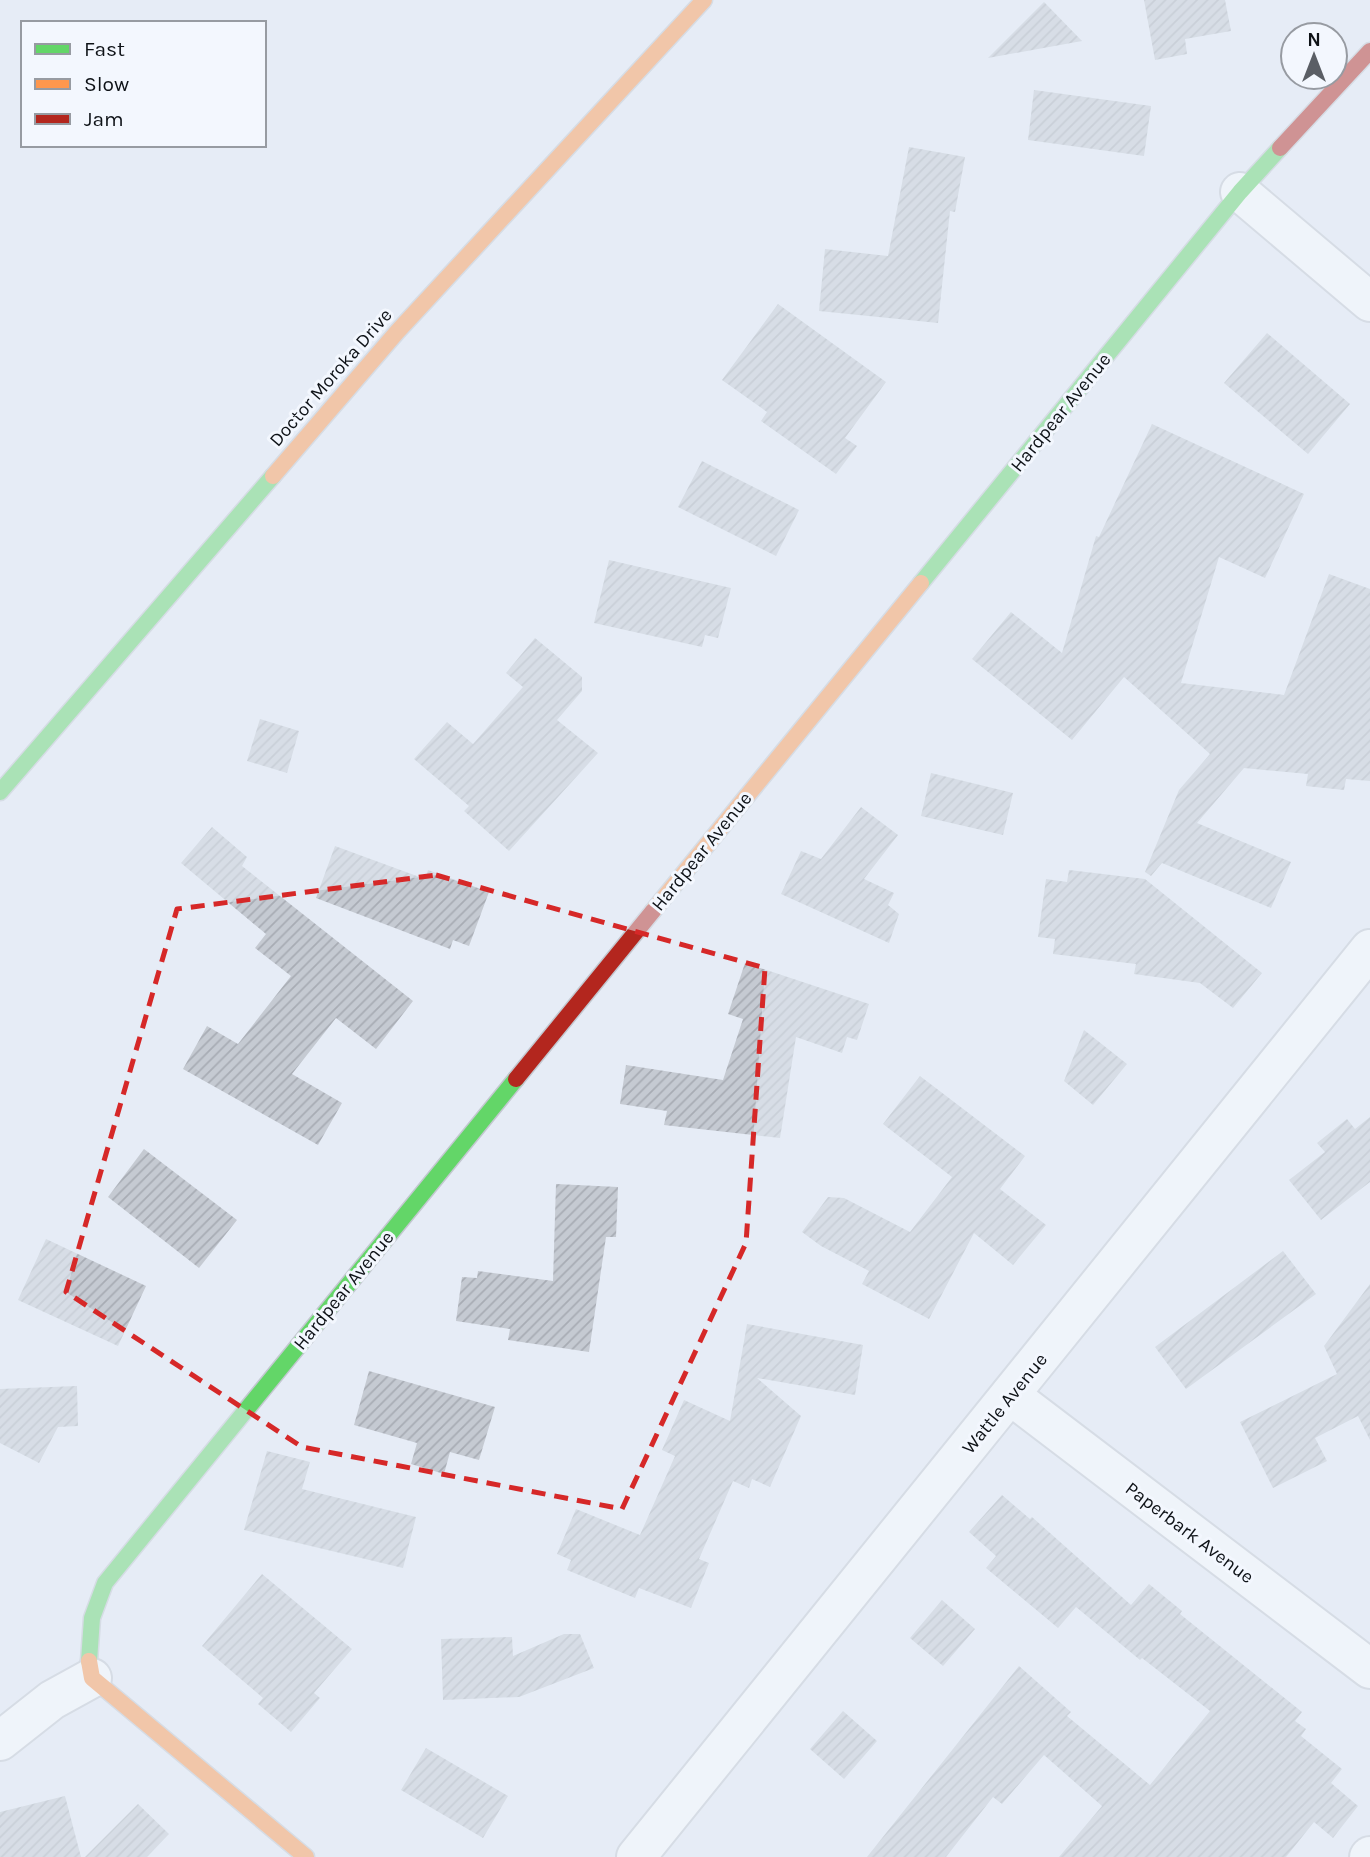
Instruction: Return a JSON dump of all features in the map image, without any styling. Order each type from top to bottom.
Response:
[{"type":"street","name":"Doctor Moroka Drive","points":[[0,792],[397,332],[704,0]]},
{"type":"street","name":"Hardpear Avenue","points":[[92,1678],[87,1656],[95,1604],[124,1557],[1240,192],[1370,51]]},
{"type":"street","points":[[1240,192],[1370,302]]},
{"type":"street","name":"Wattle Avenue","points":[[636,1857],[1368,956]]},
{"type":"street","name":"Paperbark Avenue","points":[[1010,1395],[1370,1669]]},
{"type":"street","points":[[0,1741],[52,1700],[92,1678],[306,1857]]},
{"type":"highlighted area","points":[[436,875],[765,968],[746,1243],[622,1509],[302,1447],[66,1292],[177,909]]},
{"type":"building","points":[[1144,0],[1225,0],[1231,31],[1185,39],[1187,54],[1155,60]]},
{"type":"building","points":[[1044,2],[1082,41],[988,58]]},
{"type":"building","points":[[1034,90],[1151,106],[1144,156],[1028,140]]},
{"type":"building","points":[[909,147],[965,157],[955,212],[950,211],[938,323],[819,311],[825,249],[888,256]]},
{"type":"building","points":[[778,304],[886,382],[845,438],[857,446],[836,474],[761,421],[767,412],[722,380]]},
{"type":"building","points":[[1267,333],[1350,404],[1308,454],[1224,383]]},
{"type":"building","points":[[1152,424],[1304,494],[1265,578],[1219,557],[1181,683],[1284,695],[1329,574],[1370,589],[1370,781],[1346,779],[1344,790],[1306,786],[1308,774],[1244,768],[1197,823],[1291,862],[1271,908],[1162,863],[1151,876],[1145,872],[1179,790],[1210,754],[1124,677],[1072,740],[972,659],[1011,612],[1062,653],[1096,536],[1099,537]]},
{"type":"building","points":[[702,461],[799,510],[776,556],[678,507]]},
{"type":"building","points":[[609,560],[731,588],[718,638],[705,635],[702,647],[594,623]]},
{"type":"building","points":[[535,638],[582,677],[582,691],[557,720],[598,753],[509,851],[464,811],[469,806],[414,759],[447,722],[473,744],[523,687],[506,673]]},
{"type":"building","points":[[260,719],[299,731],[287,773],[247,761]]},
{"type":"building","points":[[931,773],[1013,793],[1003,835],[921,816]]},
{"type":"building","points":[[861,807],[898,835],[864,879],[894,893],[888,905],[899,914],[889,943],[781,894],[801,851],[821,859]]},
{"type":"building","points":[[212,827],[247,857],[242,866],[413,1001],[376,1049],[336,1018],[292,1074],[342,1103],[318,1145],[183,1069],[207,1026],[238,1044],[291,976],[255,948],[266,934],[181,863]]},
{"type":"building","points":[[335,846],[425,879],[428,870],[489,892],[469,946],[453,940],[450,949],[316,898]]},
{"type":"building","points":[[1069,870],[1145,879],[1262,973],[1233,1008],[1200,983],[1134,974],[1136,964],[1053,954],[1055,939],[1038,937],[1046,879],[1067,882]]},
{"type":"building","points":[[745,963],[869,1004],[857,1040],[847,1037],[842,1053],[796,1037],[780,1138],[664,1125],[667,1111],[620,1104],[626,1065],[723,1080],[743,1019],[728,1014]]},
{"type":"building","points":[[1084,1030],[1127,1064],[1093,1105],[1064,1081]]},
{"type":"building","points":[[920,1076],[1025,1156],[1000,1189],[1046,1225],[1013,1265],[974,1233],[929,1319],[862,1284],[869,1271],[821,1246],[802,1232],[828,1197],[844,1198],[910,1232],[952,1177],[883,1124]]},
{"type":"building","points":[[1370,1117],[1370,1182],[1321,1220],[1289,1180],[1325,1152],[1317,1143],[1347,1119],[1355,1129]]},
{"type":"building","points":[[144,1149],[237,1220],[199,1268],[108,1197]]},
{"type":"building","points":[[556,1184],[618,1187],[616,1237],[606,1237],[589,1352],[508,1340],[510,1329],[456,1321],[462,1277],[477,1278],[478,1271],[553,1281]]},
{"type":"building","points":[[46,1239],[146,1286],[118,1346],[18,1300]]},
{"type":"building","points":[[1283,1251],[1316,1294],[1186,1389],[1155,1347]]},
{"type":"building","points":[[1370,1284],[1370,1440],[1358,1416],[1315,1438],[1327,1461],[1273,1488],[1240,1422],[1337,1374],[1324,1346]]},
{"type":"building","points":[[747,1324],[863,1345],[855,1395],[757,1378],[801,1416],[770,1487],[752,1479],[749,1488],[733,1481],[699,1559],[709,1563],[691,1608],[639,1588],[635,1598],[567,1570],[571,1560],[557,1554],[576,1509],[640,1535],[675,1456],[662,1450],[684,1400],[730,1421]]},
{"type":"building","points":[[369,1371],[495,1407],[479,1460],[450,1452],[444,1474],[411,1464],[417,1443],[354,1425]]},
{"type":"building","points":[[77,1386],[78,1426],[58,1427],[39,1463],[0,1443],[0,1389]]},
{"type":"building","points":[[267,1451],[310,1462],[302,1489],[416,1517],[403,1568],[244,1530]]},
{"type":"building","points":[[1002,1495],[1030,1519],[1032,1517],[1131,1605],[1149,1584],[1182,1611],[1180,1614],[1302,1712],[1295,1721],[1306,1729],[1301,1736],[1342,1769],[1331,1783],[1358,1806],[1333,1838],[1314,1822],[1286,1857],[1059,1857],[1102,1806],[1044,1755],[1002,1804],[993,1797],[946,1857],[867,1857],[1019,1666],[1071,1712],[1067,1716],[1150,1785],[1210,1711],[1142,1658],[1140,1660],[1076,1607],[1058,1628],[986,1568],[996,1556],[969,1532]]},
{"type":"building","points":[[262,1574],[352,1649],[314,1693],[320,1698],[291,1732],[258,1704],[263,1698],[202,1646]]},
{"type":"building","points":[[942,1600],[975,1629],[943,1666],[910,1638]]},
{"type":"building","points":[[564,1634],[580,1634],[594,1668],[519,1697],[443,1700],[441,1639],[512,1637],[513,1656]]},
{"type":"building","points":[[843,1711],[877,1741],[844,1779],[810,1749]]},
{"type":"building","points":[[426,1748],[508,1796],[483,1838],[401,1790]]},
{"type":"building","points":[[65,1796],[81,1857],[0,1857],[0,1812]]},
{"type":"building","points":[[138,1804],[169,1834],[147,1857],[85,1857]]},
{"type":"traffic: fast","points":[[921,583],[1240,192],[1280,148]]},
{"type":"traffic: fast","points":[[0,792],[273,476]]},
{"type":"traffic: fast","points":[[89,1661],[92,1618],[105,1583],[516,1079]]},
{"type":"traffic: slow","points":[[273,476],[397,332],[704,0]]},
{"type":"traffic: slow","points":[[653,911],[921,583]]},
{"type":"traffic: slow","points":[[89,1661],[92,1678],[306,1857]]},
{"type":"traffic: jam","points":[[1280,148],[1370,51]]},
{"type":"traffic: jam","points":[[516,1079],[653,911]]}]
